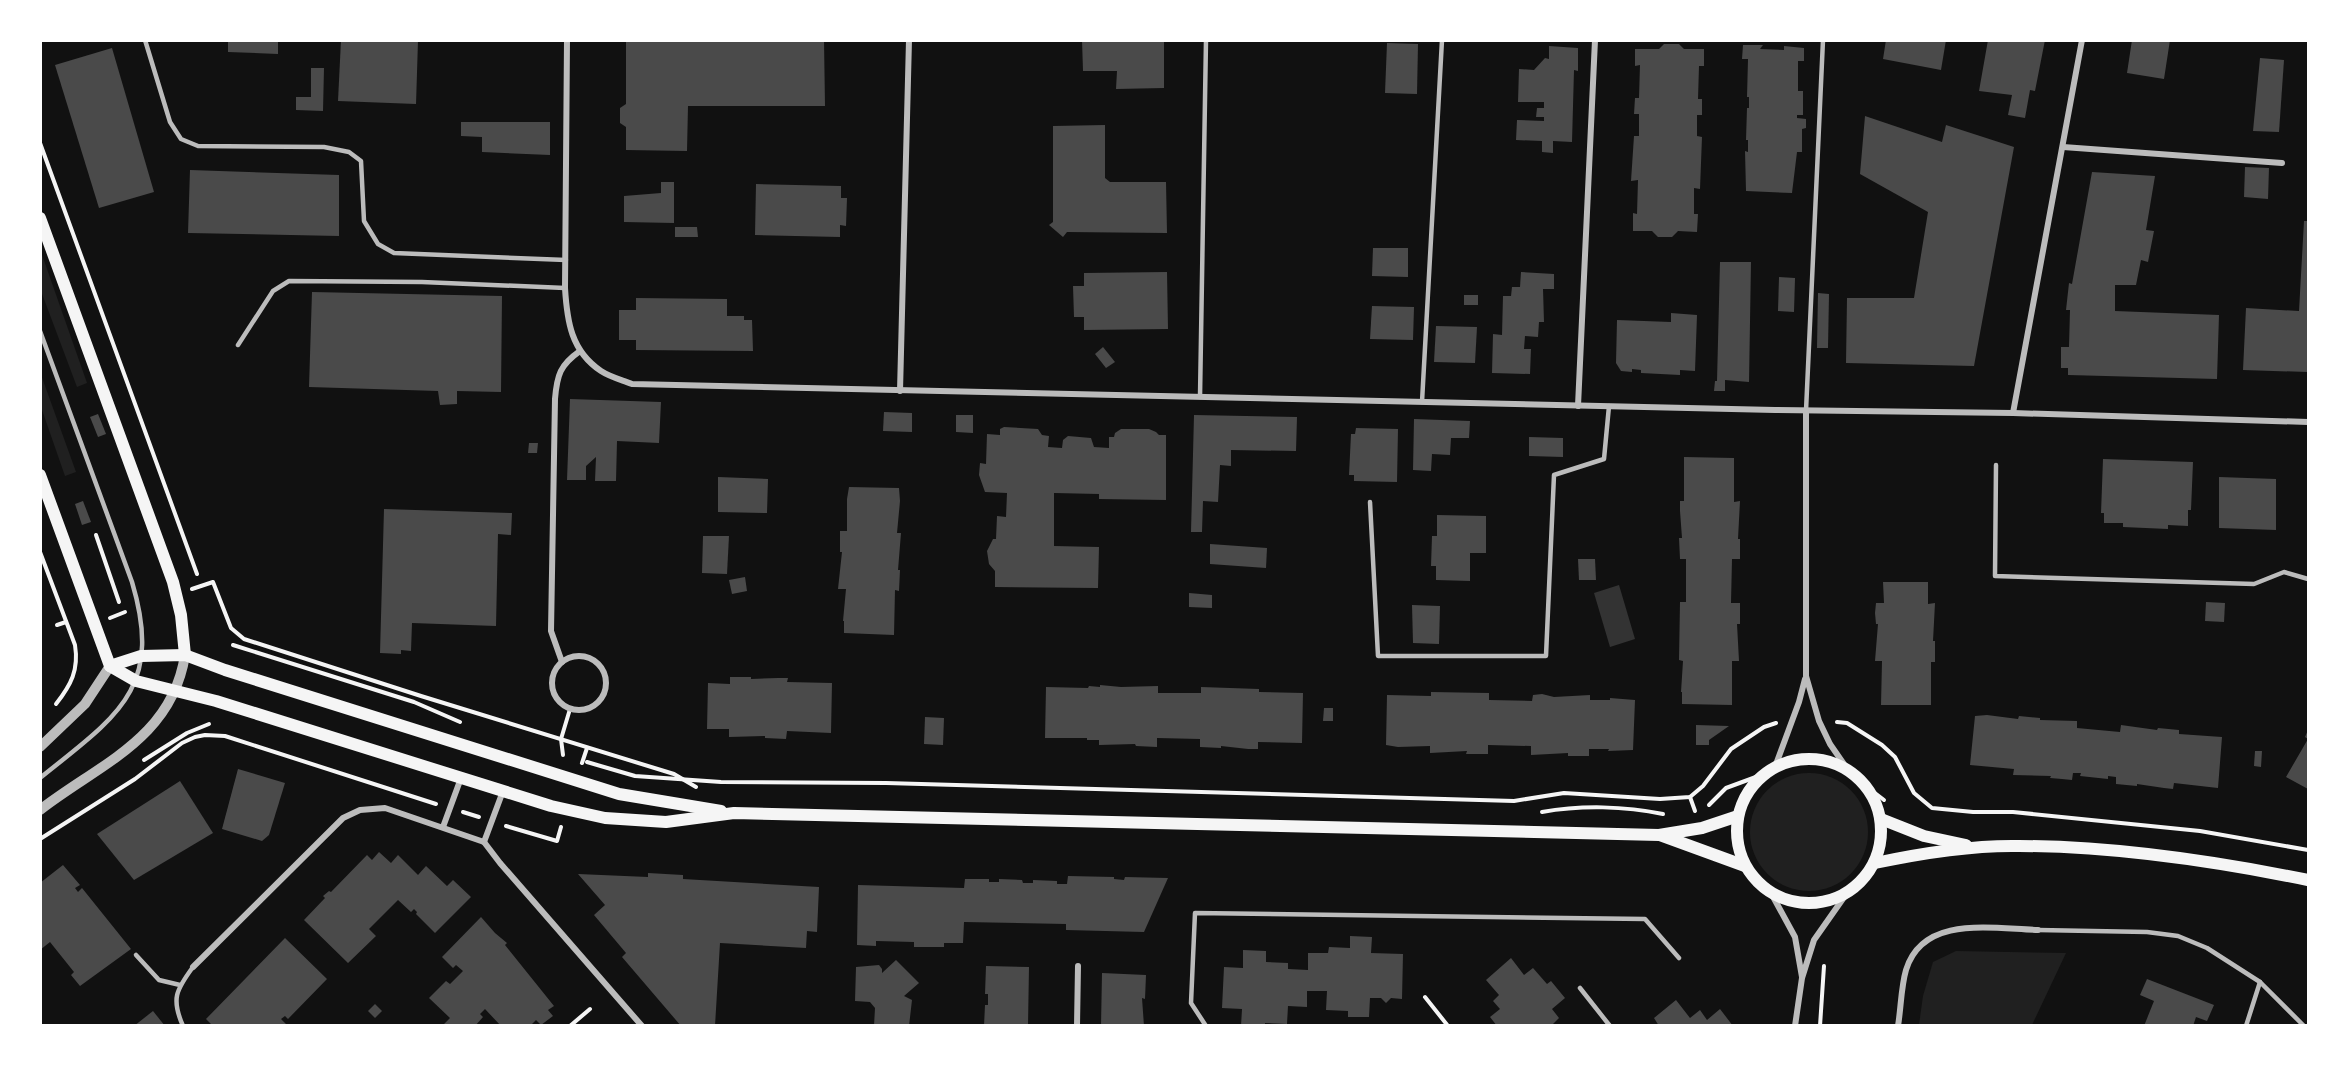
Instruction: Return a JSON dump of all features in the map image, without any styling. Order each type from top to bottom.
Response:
[{"type":"main road","points":[[40,218],[173,582],[181,615],[185,655]]},
{"type":"main road","points":[[40,475],[110,666],[136,681],[216,701],[566,811],[605,818],[666,822],[735,813]]},
{"type":"main road","points":[[110,666],[141,656],[185,655],[225,670],[619,794],[735,813],[1659,835],[1702,828],[1738,816]]},
{"type":"main road","points":[[1799,760],[1825,760],[1848,770],[1867,787],[1878,807],[1881,819],[1880,849],[1875,863],[1858,885],[1834,900],[1807,904],[1788,901],[1771,893],[1745,866],[1737,837],[1738,816],[1748,793],[1755,783],[1775,767],[1799,760]]},
{"type":"main road","points":[[1881,819],[1924,836],[1977,848]]},
{"type":"main road","points":[[1659,835],[1745,866]]},
{"type":"main road","points":[[1875,863],[1920,854],[2018,846],[2091,849],[2218,865],[2308,880]]},
{"type":"street","points":[[567,40],[565,288],[567,319],[580,351],[601,371],[632,384],[1806,411],[2013,413],[2308,422]]},
{"type":"street","points":[[900,390],[909,40]]},
{"type":"street","points":[[1578,406],[1595,40]]},
{"type":"street","points":[[2013,413],[2082,40]]},
{"type":"street","points":[[2063,147],[2282,163]]},
{"type":"street","points":[[562,662],[550,632],[555,399],[557,380],[566,361],[580,351]]},
{"type":"street","points":[[1806,411],[1806,676],[1819,722],[1830,744],[1848,770]]},
{"type":"street","points":[[40,810],[108,765],[144,735],[175,691],[183,673],[185,655]]},
{"type":"street","points":[[570,658],[588,658],[602,670],[606,678],[606,688],[597,704],[580,711],[570,709],[563,705],[553,693],[553,676],[562,662],[570,658]]},
{"type":"street","points":[[40,747],[85,704],[110,666]]},
{"type":"street","points":[[1775,767],[1806,676]]},
{"type":"street","points":[[443,827],[461,778]]},
{"type":"street","points":[[484,842],[503,791]]},
{"type":"street","points":[[193,967],[343,818],[360,810],[385,808],[484,842],[642,1026]]},
{"type":"street","points":[[1771,893],[1795,937],[1802,978]]},
{"type":"street","points":[[1795,1026],[1802,978],[1814,940],[1847,893]]},
{"type":"street","points":[[1898,1026],[1906,969],[1915,951],[1932,935],[1957,928],[2038,930]]},
{"type":"street","points":[[1077,1026],[1078,966]]},
{"type":"lane","points":[[145,40],[170,122],[182,139],[198,146],[324,147],[349,152],[361,162],[364,221],[378,244],[394,253],[567,260]]},
{"type":"lane","points":[[1200,397],[1206,40]]},
{"type":"lane","points":[[1422,402],[1442,40]]},
{"type":"lane","points":[[1806,411],[1823,40]]},
{"type":"lane","points":[[238,345],[273,291],[289,281],[422,282],[565,288]]},
{"type":"lane","points":[[40,331],[132,582],[142,618],[143,637],[136,681],[127,698],[105,726],[40,778]]},
{"type":"lane","points":[[1370,502],[1378,656],[1546,656],[1554,475],[1604,459],[1609,406]]},
{"type":"lane","points":[[1996,465],[1995,576],[2254,584],[2284,572],[2308,579]]},
{"type":"lane","points":[[1206,1026],[1191,1004],[1195,913],[1645,919],[1679,958]]},
{"type":"lane","points":[[2038,930],[2147,932],[2178,936],[2207,948],[2260,982],[2304,1026]]},
{"type":"lane","points":[[136,954],[159,981],[180,985]]},
{"type":"lane","points":[[183,1026],[175,1008],[180,985],[193,967]]},
{"type":"lane","points":[[2246,1026],[2260,982]]},
{"type":"lane","points":[[1580,988],[1610,1026]]},
{"type":"path","points":[[40,143],[197,574]]},
{"type":"path","points":[[93,524],[119,602]]},
{"type":"path","points":[[40,552],[75,645],[77,657],[74,678],[66,691]]},
{"type":"path","points":[[188,590],[213,582],[231,628],[244,639],[587,748]]},
{"type":"path","points":[[57,625],[66,622]]},
{"type":"path","points":[[233,645],[414,702],[464,724]]},
{"type":"path","points":[[563,755],[561,739],[570,709]]},
{"type":"path","points":[[554,752],[635,776],[721,782],[886,783],[1514,801],[1564,793],[1660,799],[1690,797],[1703,786],[1731,749],[1746,737],[1764,727],[1792,721]]},
{"type":"path","points":[[1819,722],[1847,723],[1882,745],[1895,758],[1914,793],[1932,808],[1973,812],[2013,812],[2177,828],[2308,850]]},
{"type":"path","points":[[139,763],[187,733],[209,724]]},
{"type":"path","points":[[40,839],[135,779],[182,743],[195,736],[216,734],[557,841],[562,825]]},
{"type":"path","points":[[1820,1026],[1824,956]]},
{"type":"path","points":[[1425,997],[1448,1026]]},
{"type":"path","points":[[570,1026],[590,1009]]},
{"type":"shaded area","points":[[41,252],[87,383],[77,387],[41,291]]},
{"type":"shaded area","points":[[40,372],[76,472],[65,476],[41,407]]},
{"type":"shaded area","points":[[1619,585],[1635,639],[1610,647],[1594,593]]},
{"type":"shaded area","points":[[1809,773],[1832,777],[1851,790],[1864,809],[1868,832],[1864,855],[1851,874],[1832,887],[1809,891],[1786,887],[1767,874],[1754,855],[1750,832],[1754,809],[1767,790],[1786,777]]},
{"type":"shaded area","points":[[1956,951],[2066,953],[2032,1025],[1919,1025],[1923,996],[1933,962]]},
{"type":"building","points":[[228,40],[278,40],[278,54],[228,52]]},
{"type":"building","points":[[341,40],[418,40],[416,104],[338,101]]},
{"type":"building","points":[[626,40],[824,40],[825,106],[688,106],[687,151],[626,150],[626,127],[620,123],[620,108],[626,104]]},
{"type":"building","points":[[1082,40],[1164,40],[1164,88],[1116,89],[1117,71],[1083,71]]},
{"type":"building","points":[[1886,40],[1946,40],[1941,70],[1883,59]]},
{"type":"building","points":[[1988,40],[2045,40],[2035,91],[2030,90],[2025,118],[2008,115],[2012,95],[1979,91]]},
{"type":"building","points":[[2132,40],[2170,40],[2164,79],[2127,73]]},
{"type":"building","points":[[1387,43],[1418,44],[1417,94],[1385,93]]},
{"type":"building","points":[[1664,44],[1679,44],[1684,49],[1704,49],[1704,66],[1699,66],[1698,99],[1702,99],[1702,115],[1697,115],[1697,136],[1702,137],[1700,189],[1694,188],[1694,214],[1698,214],[1697,232],[1678,231],[1672,237],[1658,237],[1652,231],[1633,231],[1633,213],[1637,214],[1638,180],[1631,181],[1634,136],[1639,136],[1639,114],[1634,114],[1635,98],[1639,98],[1640,65],[1635,66],[1635,49],[1659,49]]},
{"type":"building","points":[[1743,45],[1763,45],[1760,49],[1784,50],[1784,46],[1804,48],[1804,61],[1798,61],[1798,91],[1803,91],[1803,115],[1797,115],[1797,118],[1806,119],[1806,128],[1802,129],[1802,152],[1797,152],[1792,193],[1746,191],[1745,151],[1748,152],[1748,140],[1746,140],[1749,97],[1747,97],[1748,59],[1742,59]]},
{"type":"building","points":[[1549,46],[1578,48],[1578,71],[1574,70],[1572,142],[1553,141],[1553,153],[1542,152],[1542,141],[1516,140],[1517,120],[1544,121],[1544,117],[1536,117],[1537,108],[1544,108],[1544,102],[1518,102],[1519,69],[1534,70],[1545,58],[1549,59]]},
{"type":"building","points":[[112,48],[154,192],[99,208],[55,65]]},
{"type":"building","points":[[2260,58],[2284,60],[2279,132],[2253,131]]},
{"type":"building","points":[[311,68],[324,68],[323,111],[296,110],[296,97],[311,97]]},
{"type":"building","points":[[1865,116],[1942,142],[1946,125],[2014,147],[1974,366],[1846,363],[1847,298],[1914,298],[1928,212],[1860,174]]},
{"type":"building","points":[[461,122],[550,122],[550,155],[482,152],[482,137],[461,136]]},
{"type":"building","points":[[1105,125],[1105,178],[1110,182],[1166,182],[1167,233],[1067,232],[1063,237],[1049,225],[1053,222],[1053,126]]},
{"type":"building","points":[[2245,167],[2269,168],[2268,199],[2244,197]]},
{"type":"building","points":[[190,170],[339,175],[339,236],[188,233]]},
{"type":"building","points":[[2092,172],[2155,176],[2146,230],[2154,231],[2148,262],[2141,260],[2136,285],[2115,285],[2115,311],[2219,315],[2217,379],[2068,375],[2068,368],[2061,368],[2061,347],[2069,347],[2070,310],[2066,310],[2069,283],[2072,284]]},
{"type":"building","points":[[661,182],[674,182],[674,223],[624,222],[624,196],[661,193]]},
{"type":"building","points":[[756,184],[841,186],[841,198],[847,198],[846,226],[840,225],[840,237],[755,235]]},
{"type":"building","points":[[2304,221],[2308,221],[2308,372],[2243,370],[2246,308],[2299,311]]},
{"type":"building","points":[[675,227],[697,227],[698,237],[675,237]]},
{"type":"building","points":[[1373,248],[1408,248],[1408,277],[1372,276]]},
{"type":"building","points":[[1720,262],[1751,262],[1749,382],[1725,380],[1725,391],[1714,391],[1715,381],[1717,381]]},
{"type":"building","points":[[1167,272],[1168,329],[1084,330],[1084,317],[1074,317],[1073,286],[1084,286],[1084,273]]},
{"type":"building","points":[[1521,272],[1554,274],[1554,289],[1543,289],[1544,322],[1539,322],[1538,337],[1525,336],[1524,349],[1531,349],[1530,374],[1492,373],[1493,334],[1502,335],[1503,296],[1511,296],[1512,287],[1520,287]]},
{"type":"building","points":[[1779,277],[1795,278],[1794,312],[1778,311]]},
{"type":"building","points":[[312,292],[502,296],[501,392],[457,391],[457,404],[440,405],[438,391],[309,387]]},
{"type":"building","points":[[1818,293],[1829,294],[1828,348],[1817,348]]},
{"type":"building","points":[[1464,295],[1478,295],[1478,305],[1464,305]]},
{"type":"building","points":[[636,298],[727,299],[727,316],[744,316],[744,320],[752,320],[753,351],[636,350],[636,340],[619,340],[619,310],[636,310]]},
{"type":"building","points":[[1372,306],[1414,307],[1413,340],[1370,339]]},
{"type":"building","points":[[1671,313],[1697,315],[1695,371],[1680,370],[1680,375],[1641,373],[1641,370],[1632,369],[1632,372],[1621,371],[1616,363],[1617,320],[1671,322]]},
{"type":"building","points":[[1436,326],[1477,327],[1475,363],[1434,362]]},
{"type":"building","points":[[1103,347],[1115,362],[1106,368],[1095,354]]},
{"type":"building","points":[[570,399],[661,402],[659,443],[617,441],[616,481],[595,481],[596,457],[586,466],[586,480],[567,480]]},
{"type":"building","points":[[884,412],[912,413],[912,432],[883,431]]},
{"type":"building","points":[[98,414],[106,434],[98,437],[90,417]]},
{"type":"building","points":[[956,415],[973,415],[973,433],[956,432]]},
{"type":"building","points":[[1194,415],[1297,417],[1296,451],[1231,450],[1231,466],[1220,465],[1218,502],[1203,501],[1202,532],[1191,532]]},
{"type":"building","points":[[1414,419],[1470,421],[1469,438],[1451,438],[1450,455],[1432,454],[1431,471],[1413,470]]},
{"type":"building","points":[[1004,427],[1038,429],[1042,435],[1049,436],[1048,447],[1062,448],[1063,440],[1068,436],[1091,438],[1094,447],[1109,448],[1109,437],[1114,437],[1115,433],[1121,429],[1149,429],[1159,435],[1166,435],[1166,500],[1099,499],[1099,494],[1054,493],[1054,546],[1099,547],[1098,588],[995,587],[995,571],[989,564],[987,551],[993,539],[996,539],[997,516],[1006,517],[1007,493],[985,492],[979,475],[980,463],[986,464],[987,434],[1000,435],[1000,429]]},
{"type":"building","points":[[1356,428],[1398,429],[1397,482],[1354,481],[1354,475],[1349,475],[1351,434],[1355,434]]},
{"type":"building","points":[[1529,437],[1563,438],[1563,457],[1529,456]]},
{"type":"building","points":[[529,443],[538,443],[537,453],[528,453]]},
{"type":"building","points":[[1684,457],[1734,458],[1734,502],[1740,501],[1738,539],[1740,539],[1740,559],[1732,559],[1731,603],[1740,603],[1740,624],[1737,624],[1739,661],[1732,661],[1732,705],[1682,704],[1683,661],[1679,660],[1680,602],[1686,602],[1686,559],[1680,559],[1679,538],[1682,538],[1680,501],[1684,501]]},
{"type":"building","points":[[2103,459],[2193,462],[2188,526],[2168,525],[2168,529],[2123,527],[2123,523],[2104,523],[2104,513],[2101,513]]},
{"type":"building","points":[[718,477],[768,479],[767,513],[718,512]]},
{"type":"building","points":[[2219,477],[2276,479],[2276,530],[2219,528]]},
{"type":"building","points":[[849,487],[899,488],[897,533],[901,533],[898,570],[900,570],[899,591],[895,590],[894,635],[844,633],[846,589],[838,589],[842,552],[840,552],[840,531],[847,531]]},
{"type":"building","points":[[83,501],[91,522],[82,525],[75,504]]},
{"type":"building","points":[[384,509],[512,513],[511,535],[498,534],[496,626],[412,623],[411,651],[401,650],[401,654],[380,653]]},
{"type":"building","points":[[1437,515],[1486,516],[1486,553],[1470,553],[1470,581],[1436,580],[1436,566],[1431,566],[1432,536],[1437,536]]},
{"type":"building","points":[[703,536],[729,536],[727,574],[702,573]]},
{"type":"building","points":[[1210,544],[1267,548],[1266,568],[1210,564]]},
{"type":"building","points":[[1578,559],[1595,559],[1596,580],[1579,580]]},
{"type":"building","points":[[745,577],[747,591],[732,594],[729,580]]},
{"type":"building","points":[[1883,582],[1928,582],[1928,604],[1935,603],[1933,641],[1935,641],[1935,662],[1931,662],[1931,705],[1881,705],[1882,661],[1875,661],[1878,624],[1876,624],[1875,613],[1876,603],[1884,603]]},
{"type":"building","points":[[1189,593],[1212,595],[1212,608],[1189,607]]},
{"type":"building","points":[[2206,602],[2225,603],[2224,622],[2205,621]]},
{"type":"building","points":[[1412,605],[1440,606],[1439,644],[1413,643]]},
{"type":"building","points":[[730,677],[788,678],[787,682],[832,683],[831,733],[787,731],[786,739],[765,738],[765,736],[729,737],[729,729],[707,729],[708,683],[730,684]]},
{"type":"building","points":[[1100,685],[1158,686],[1158,693],[1201,693],[1201,687],[1303,693],[1302,743],[1258,742],[1258,749],[1248,749],[1221,746],[1221,748],[1200,747],[1200,739],[1157,738],[1157,747],[1136,746],[1135,744],[1099,745],[1099,740],[1087,740],[1087,738],[1045,738],[1046,687],[1088,688],[1089,686],[1100,687]]},
{"type":"building","points":[[1431,692],[1489,693],[1489,700],[1532,701],[1533,695],[1542,694],[1554,697],[1590,695],[1590,700],[1610,700],[1610,698],[1635,700],[1633,750],[1589,749],[1589,756],[1568,756],[1568,753],[1531,755],[1531,746],[1488,745],[1488,754],[1466,754],[1467,751],[1430,753],[1430,746],[1386,745],[1387,695],[1431,696]]},
{"type":"building","points":[[1324,708],[1333,708],[1333,721],[1323,721]]},
{"type":"building","points":[[1987,715],[2018,719],[2019,716],[2040,718],[2040,720],[2077,721],[2077,728],[2120,732],[2121,725],[2157,730],[2158,728],[2179,730],[2179,734],[2222,737],[2218,788],[2174,783],[2173,789],[2137,784],[2137,786],[2116,784],[2116,777],[2108,776],[2108,779],[2080,776],[2081,773],[2073,773],[2072,780],[2050,778],[2051,776],[2013,775],[2014,769],[1970,765],[1975,716]]},
{"type":"building","points":[[925,717],[944,718],[943,745],[924,744]]},
{"type":"building","points":[[1696,725],[1729,726],[1709,740],[1709,745],[1696,745]]},
{"type":"building","points":[[2308,739],[2308,789],[2286,777]]},
{"type":"building","points":[[2255,751],[2262,751],[2261,767],[2254,766]]},
{"type":"building","points":[[238,769],[285,783],[269,835],[262,841],[222,829]]},
{"type":"building","points":[[180,781],[213,833],[134,880],[97,834]]},
{"type":"building","points":[[379,852],[391,863],[398,855],[418,875],[426,866],[447,886],[453,880],[471,897],[435,933],[414,909],[411,912],[398,900],[369,929],[376,936],[348,963],[304,920],[325,898],[323,896],[331,892],[367,855],[372,860]]},
{"type":"building","points":[[63,865],[80,885],[75,888],[78,892],[82,888],[131,949],[80,986],[71,975],[74,972],[50,942],[40,950],[40,883]]},
{"type":"building","points":[[648,873],[683,875],[683,879],[819,887],[817,932],[807,931],[806,948],[720,943],[715,1026],[681,1026],[622,957],[626,953],[594,915],[605,905],[578,874],[648,877]]},
{"type":"building","points":[[1068,876],[1114,877],[1114,879],[1124,880],[1125,877],[1168,878],[1144,932],[1066,930],[1066,924],[964,922],[963,943],[944,943],[944,947],[914,947],[914,942],[876,941],[876,946],[857,945],[858,885],[964,888],[965,879],[989,879],[989,882],[999,882],[999,879],[1022,880],[1023,883],[1033,883],[1033,880],[1057,881],[1057,884],[1067,884]]},
{"type":"building","points":[[481,917],[507,943],[505,945],[554,1006],[548,1010],[553,1016],[541,1025],[536,1020],[530,1026],[501,1026],[485,1009],[480,1014],[483,1017],[475,1026],[446,1026],[444,1024],[450,1018],[429,998],[446,981],[450,984],[463,971],[456,965],[453,968],[442,957]]},
{"type":"building","points":[[1350,936],[1372,937],[1371,953],[1403,954],[1402,999],[1391,998],[1386,1003],[1381,998],[1370,998],[1369,1017],[1348,1017],[1348,1011],[1326,1010],[1327,991],[1307,991],[1307,1007],[1288,1006],[1287,1024],[1265,1023],[1265,1026],[1241,1026],[1242,1009],[1222,1008],[1224,967],[1243,968],[1243,950],[1266,951],[1266,962],[1288,963],[1288,969],[1308,970],[1308,953],[1328,953],[1329,947],[1350,948]]},
{"type":"building","points":[[285,938],[327,979],[288,1019],[285,1016],[281,1019],[288,1026],[213,1026],[206,1019]]},
{"type":"building","points":[[1511,958],[1524,975],[1533,968],[1547,984],[1551,981],[1565,998],[1552,1009],[1559,1018],[1551,1026],[1497,1026],[1490,1017],[1500,1009],[1493,1001],[1499,995],[1486,980]]},
{"type":"building","points":[[896,960],[919,983],[904,996],[912,1000],[909,1026],[874,1026],[875,1008],[870,1002],[855,1001],[856,967],[879,965],[882,973]]},
{"type":"building","points":[[986,966],[1029,967],[1028,1026],[984,1026],[985,1005],[988,1005],[988,994],[985,994]]},
{"type":"building","points":[[1102,973],[1146,975],[1145,999],[1142,998],[1144,1026],[1101,1026]]},
{"type":"building","points":[[2147,979],[2214,1005],[2207,1021],[2196,1017],[2193,1026],[2144,1026],[2154,1001],[2140,995]]},
{"type":"building","points":[[1676,1000],[1690,1018],[1700,1010],[1707,1020],[1720,1009],[1733,1026],[1659,1026],[1654,1018]]},
{"type":"building","points":[[375,1004],[382,1011],[375,1018],[368,1011]]},
{"type":"building","points":[[153,1011],[165,1026],[134,1026]]}]
